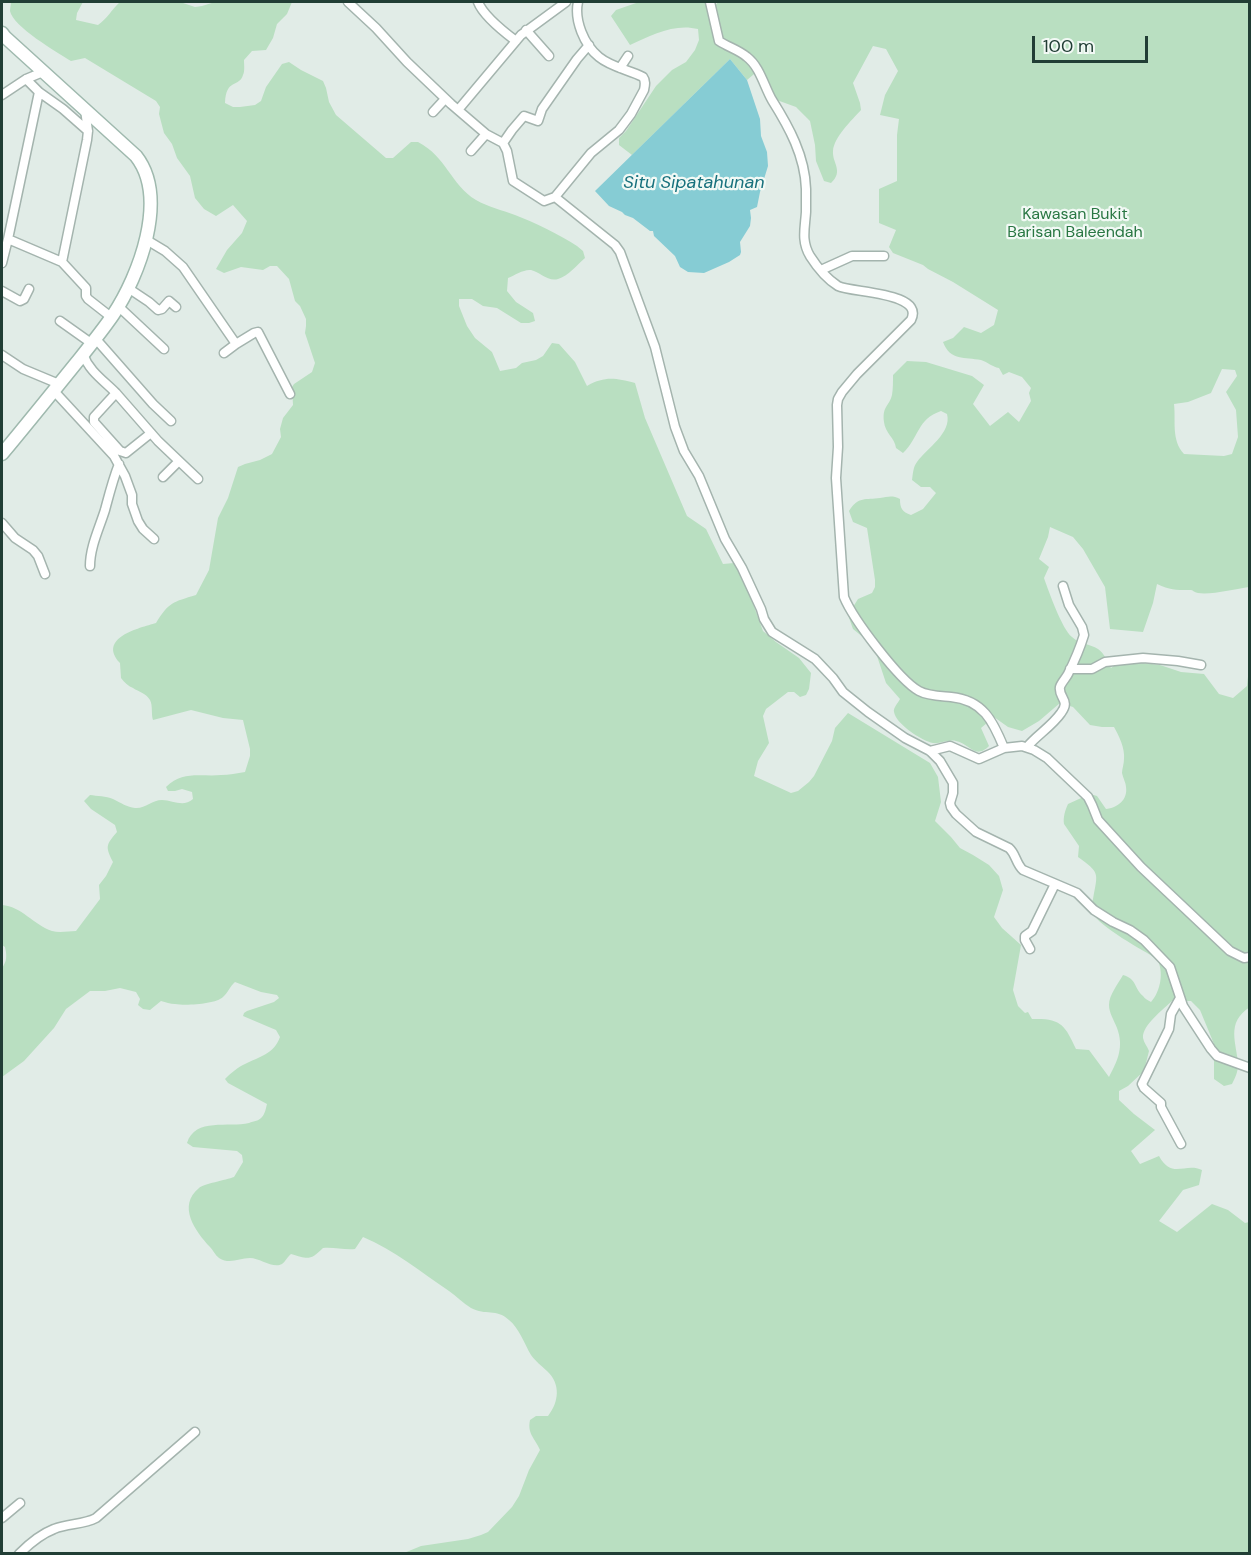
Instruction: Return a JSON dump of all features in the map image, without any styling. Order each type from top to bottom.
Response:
[{"type":"main road","points":[[2,33],[136,156],[142,164],[150,190],[150,220],[143,252],[118,306],[83,354],[2,454]]},
{"type":"street","points":[[348,2],[445,99],[486,134],[503,143],[507,151],[513,181],[544,201],[555,198],[591,153],[619,130],[644,90],[643,77],[599,57],[589,45],[578,22],[576,9],[578,2]]},
{"type":"street","points":[[478,2],[484,12],[516,41]]},
{"type":"street","points":[[458,110],[526,30],[566,2]]},
{"type":"street","points":[[710,2],[719,41],[748,57],[756,68],[785,120],[801,158],[806,189],[804,245],[811,258],[826,277],[839,286],[898,299],[909,304],[914,311],[911,320],[842,392],[837,405],[836,486],[844,597],[852,613],[904,679],[924,693],[962,698],[975,703],[987,715],[1004,748]]},
{"type":"street","points":[[526,30],[549,56]]},
{"type":"street","points":[[503,143],[524,116],[538,121],[542,109],[589,45]]},
{"type":"street","points":[[620,68],[628,56]]},
{"type":"street","points":[[2,95],[43,72]]},
{"type":"street","points":[[26,80],[88,131]]},
{"type":"street","points":[[2,263],[39,92]]},
{"type":"street","points":[[433,112],[445,99]]},
{"type":"street","points":[[62,262],[88,131],[85,110]]},
{"type":"street","points":[[471,151],[486,134]]},
{"type":"street","points":[[555,198],[615,245],[620,252],[656,347],[684,451],[699,476],[724,539],[742,568],[772,632],[815,659],[843,692],[868,712],[905,738],[930,751],[940,760],[952,783],[951,807],[973,830],[1009,848],[1023,870],[1077,893],[1094,910],[1144,940],[1169,965],[1180,998],[1211,1049],[1217,1056],[1250,1068]]},
{"type":"street","points":[[8,239],[62,262],[86,288],[88,299],[111,317]]},
{"type":"street","points":[[146,239],[165,251],[183,267],[235,348]]},
{"type":"street","points":[[821,270],[852,256],[884,256]]},
{"type":"street","points":[[128,288],[158,310],[169,301],[176,307]]},
{"type":"street","points":[[2,291],[21,301],[29,289]]},
{"type":"street","points":[[118,306],[164,349]]},
{"type":"street","points":[[60,321],[93,341],[171,421]]},
{"type":"street","points":[[224,353],[235,348],[254,333],[258,333],[290,394]]},
{"type":"street","points":[[83,354],[91,370],[198,479]]},
{"type":"street","points":[[2,355],[56,388],[107,448],[125,476],[138,521],[154,539]]},
{"type":"street","points":[[116,393],[94,417],[94,422],[120,451],[126,453],[151,432]]},
{"type":"street","points":[[163,477],[179,461]]},
{"type":"street","points":[[90,566],[90,554],[119,464]]},
{"type":"street","points":[[2,523],[15,538],[33,550],[45,574]]},
{"type":"street","points":[[1027,747],[1061,714],[1065,704],[1060,686],[1082,641],[1084,632],[1069,605],[1063,586]]},
{"type":"street","points":[[1070,669],[1092,669],[1105,662],[1143,657],[1201,665]]},
{"type":"street","points":[[930,751],[950,746],[979,759],[1004,748],[1027,747],[1034,750],[1056,765],[1084,793],[1092,804],[1098,820],[1141,867],[1225,947],[1237,956],[1250,957]]},
{"type":"street","points":[[1030,950],[1025,940],[1026,936],[1032,931],[1055,884]]},
{"type":"street","points":[[1180,998],[1171,1014],[1169,1029],[1142,1084],[1161,1103],[1161,1107],[1182,1144]]},
{"type":"street","points":[[19,1554],[54,1528],[89,1522],[96,1518],[195,1432]]},
{"type":"street","points":[[2,1518],[20,1503]]},
{"type":"green space","name":"Kawasan Bukit Barisan Baleendah","points":[[11,2],[83,2],[76,20],[98,25],[120,2],[183,3],[195,7],[215,2],[292,2],[287,14],[277,24],[266,50],[252,51],[244,60],[243,75],[228,90],[225,103],[233,107],[255,105],[261,101],[266,87],[282,64],[289,62],[323,81],[329,102],[336,115],[386,158],[393,158],[411,142],[418,142],[436,155],[467,194],[476,200],[538,225],[583,251],[585,258],[562,278],[554,280],[528,270],[508,278],[507,291],[516,302],[533,313],[535,321],[521,323],[497,308],[483,306],[472,299],[459,299],[459,306],[467,326],[475,338],[492,352],[500,371],[516,368],[522,363],[536,360],[543,356],[552,343],[559,344],[575,362],[587,386],[610,379],[635,383],[645,418],[687,516],[706,529],[723,564],[734,563],[743,576],[763,631],[799,658],[811,673],[806,695],[800,697],[794,692],[788,692],[766,709],[763,716],[769,743],[758,761],[754,776],[791,793],[798,791],[814,776],[832,741],[835,728],[848,713],[930,763],[938,777],[941,802],[935,821],[960,848],[989,865],[999,876],[1003,890],[994,917],[1002,928],[1021,945],[1013,990],[1018,1006],[1025,1013],[1028,1012],[1032,1019],[1050,1020],[1061,1025],[1069,1034],[1076,1049],[1089,1050],[1109,1077],[1120,1047],[1119,1035],[1109,1008],[1112,993],[1123,975],[1131,979],[1140,993],[1151,1002],[1159,987],[1161,975],[1157,959],[1112,931],[1093,913],[1096,874],[1078,857],[1079,846],[1064,824],[1064,814],[1068,804],[1090,794],[1097,796],[1106,809],[1118,805],[1125,796],[1126,784],[1122,773],[1124,751],[1114,727],[1090,725],[1073,707],[1060,703],[1039,721],[1022,731],[1008,727],[994,717],[981,728],[989,746],[980,752],[956,741],[928,742],[899,722],[894,709],[900,699],[886,683],[876,653],[853,629],[848,615],[858,599],[872,593],[875,587],[867,528],[853,522],[849,511],[852,506],[863,500],[892,497],[900,499],[902,509],[911,515],[923,509],[936,493],[930,487],[921,487],[912,480],[917,462],[946,428],[947,414],[941,411],[927,419],[903,453],[896,448],[885,426],[884,417],[892,395],[893,375],[907,361],[926,362],[972,376],[984,385],[973,404],[990,426],[1008,412],[1019,422],[1031,401],[1029,393],[1031,388],[1022,377],[1009,372],[1003,375],[999,368],[981,360],[954,355],[943,342],[953,338],[964,327],[981,333],[994,325],[998,310],[923,265],[893,253],[889,247],[896,230],[879,223],[879,189],[897,181],[899,119],[880,115],[885,95],[898,71],[886,49],[873,46],[853,83],[861,110],[844,129],[834,146],[833,155],[837,175],[831,183],[824,181],[816,161],[810,121],[796,107],[774,99],[769,83],[760,69],[747,80],[730,59],[632,155],[619,145],[619,138],[656,86],[672,70],[686,62],[695,50],[699,40],[698,29],[672,29],[630,45],[611,16],[616,10],[639,2],[706,2],[708,15],[718,2],[1249,2],[1249,587],[1216,593],[1196,593],[1157,584],[1143,632],[1110,629],[1105,587],[1083,549],[1073,537],[1050,527],[1039,559],[1049,567],[1044,578],[1068,633],[1078,641],[1100,651],[1111,668],[1119,662],[1143,663],[1160,665],[1181,672],[1204,674],[1219,694],[1233,698],[1247,686],[1249,667],[1250,1007],[1242,1013],[1235,1027],[1237,1073],[1232,1084],[1224,1086],[1214,1079],[1214,1044],[1200,1010],[1191,1001],[1172,1001],[1146,1028],[1143,1038],[1149,1051],[1144,1071],[1119,1091],[1119,1100],[1155,1130],[1131,1151],[1140,1164],[1159,1156],[1164,1163],[1174,1169],[1202,1170],[1199,1185],[1183,1190],[1159,1221],[1177,1232],[1212,1204],[1228,1210],[1245,1223],[1249,1222],[1249,1553],[404,1553],[421,1546],[481,1535],[488,1532],[512,1507],[540,1450],[531,1432],[530,1420],[536,1416],[548,1416],[552,1411],[557,1393],[555,1382],[531,1355],[513,1323],[504,1316],[471,1308],[386,1248],[363,1237],[355,1249],[323,1248],[308,1258],[291,1254],[282,1264],[275,1265],[250,1258],[223,1260],[199,1234],[189,1210],[189,1203],[193,1195],[201,1187],[234,1177],[243,1162],[242,1155],[237,1151],[193,1147],[187,1143],[191,1135],[205,1127],[249,1123],[263,1116],[267,1104],[228,1083],[225,1079],[240,1067],[270,1051],[277,1043],[280,1037],[276,1030],[243,1016],[247,1011],[274,1002],[279,998],[277,995],[261,992],[235,982],[223,997],[214,1001],[186,1005],[161,1001],[150,1010],[138,1005],[140,999],[136,992],[120,988],[90,991],[66,1009],[54,1028],[24,1061],[2,1077],[2,968],[6,956],[5,947],[2,945],[2,905],[21,912],[52,931],[76,931],[100,899],[99,885],[113,862],[108,846],[117,832],[115,825],[91,809],[84,801],[90,795],[110,798],[135,808],[162,800],[185,803],[193,799],[192,792],[182,789],[168,791],[166,787],[179,778],[192,775],[224,775],[245,772],[250,749],[243,720],[223,718],[191,710],[153,720],[150,700],[121,678],[120,663],[114,654],[114,647],[117,641],[131,631],[156,623],[172,604],[196,595],[209,570],[218,518],[228,498],[238,467],[272,454],[281,437],[280,429],[283,418],[293,405],[292,387],[312,372],[315,363],[305,333],[306,319],[295,301],[289,279],[277,266],[270,266],[263,270],[241,267],[224,273],[216,269],[227,250],[242,233],[247,221],[233,205],[216,216],[204,209],[195,198],[190,176],[177,158],[172,144],[164,133],[159,114],[160,107],[156,101],[85,58],[71,61],[46,45],[13,17],[10,11]],"holes":[[[1222,369],[1235,370],[1237,376],[1226,392],[1236,410],[1238,437],[1232,454],[1224,456],[1184,454],[1177,443],[1174,404],[1188,402],[1211,393]]]},
{"type":"water","name":"Situ Sipatahunan","points":[[730,59],[747,80],[760,119],[761,136],[767,152],[768,166],[757,207],[750,210],[750,226],[740,242],[740,255],[704,273],[688,272],[680,267],[675,256],[654,236],[653,231],[609,206],[595,191]]}]
